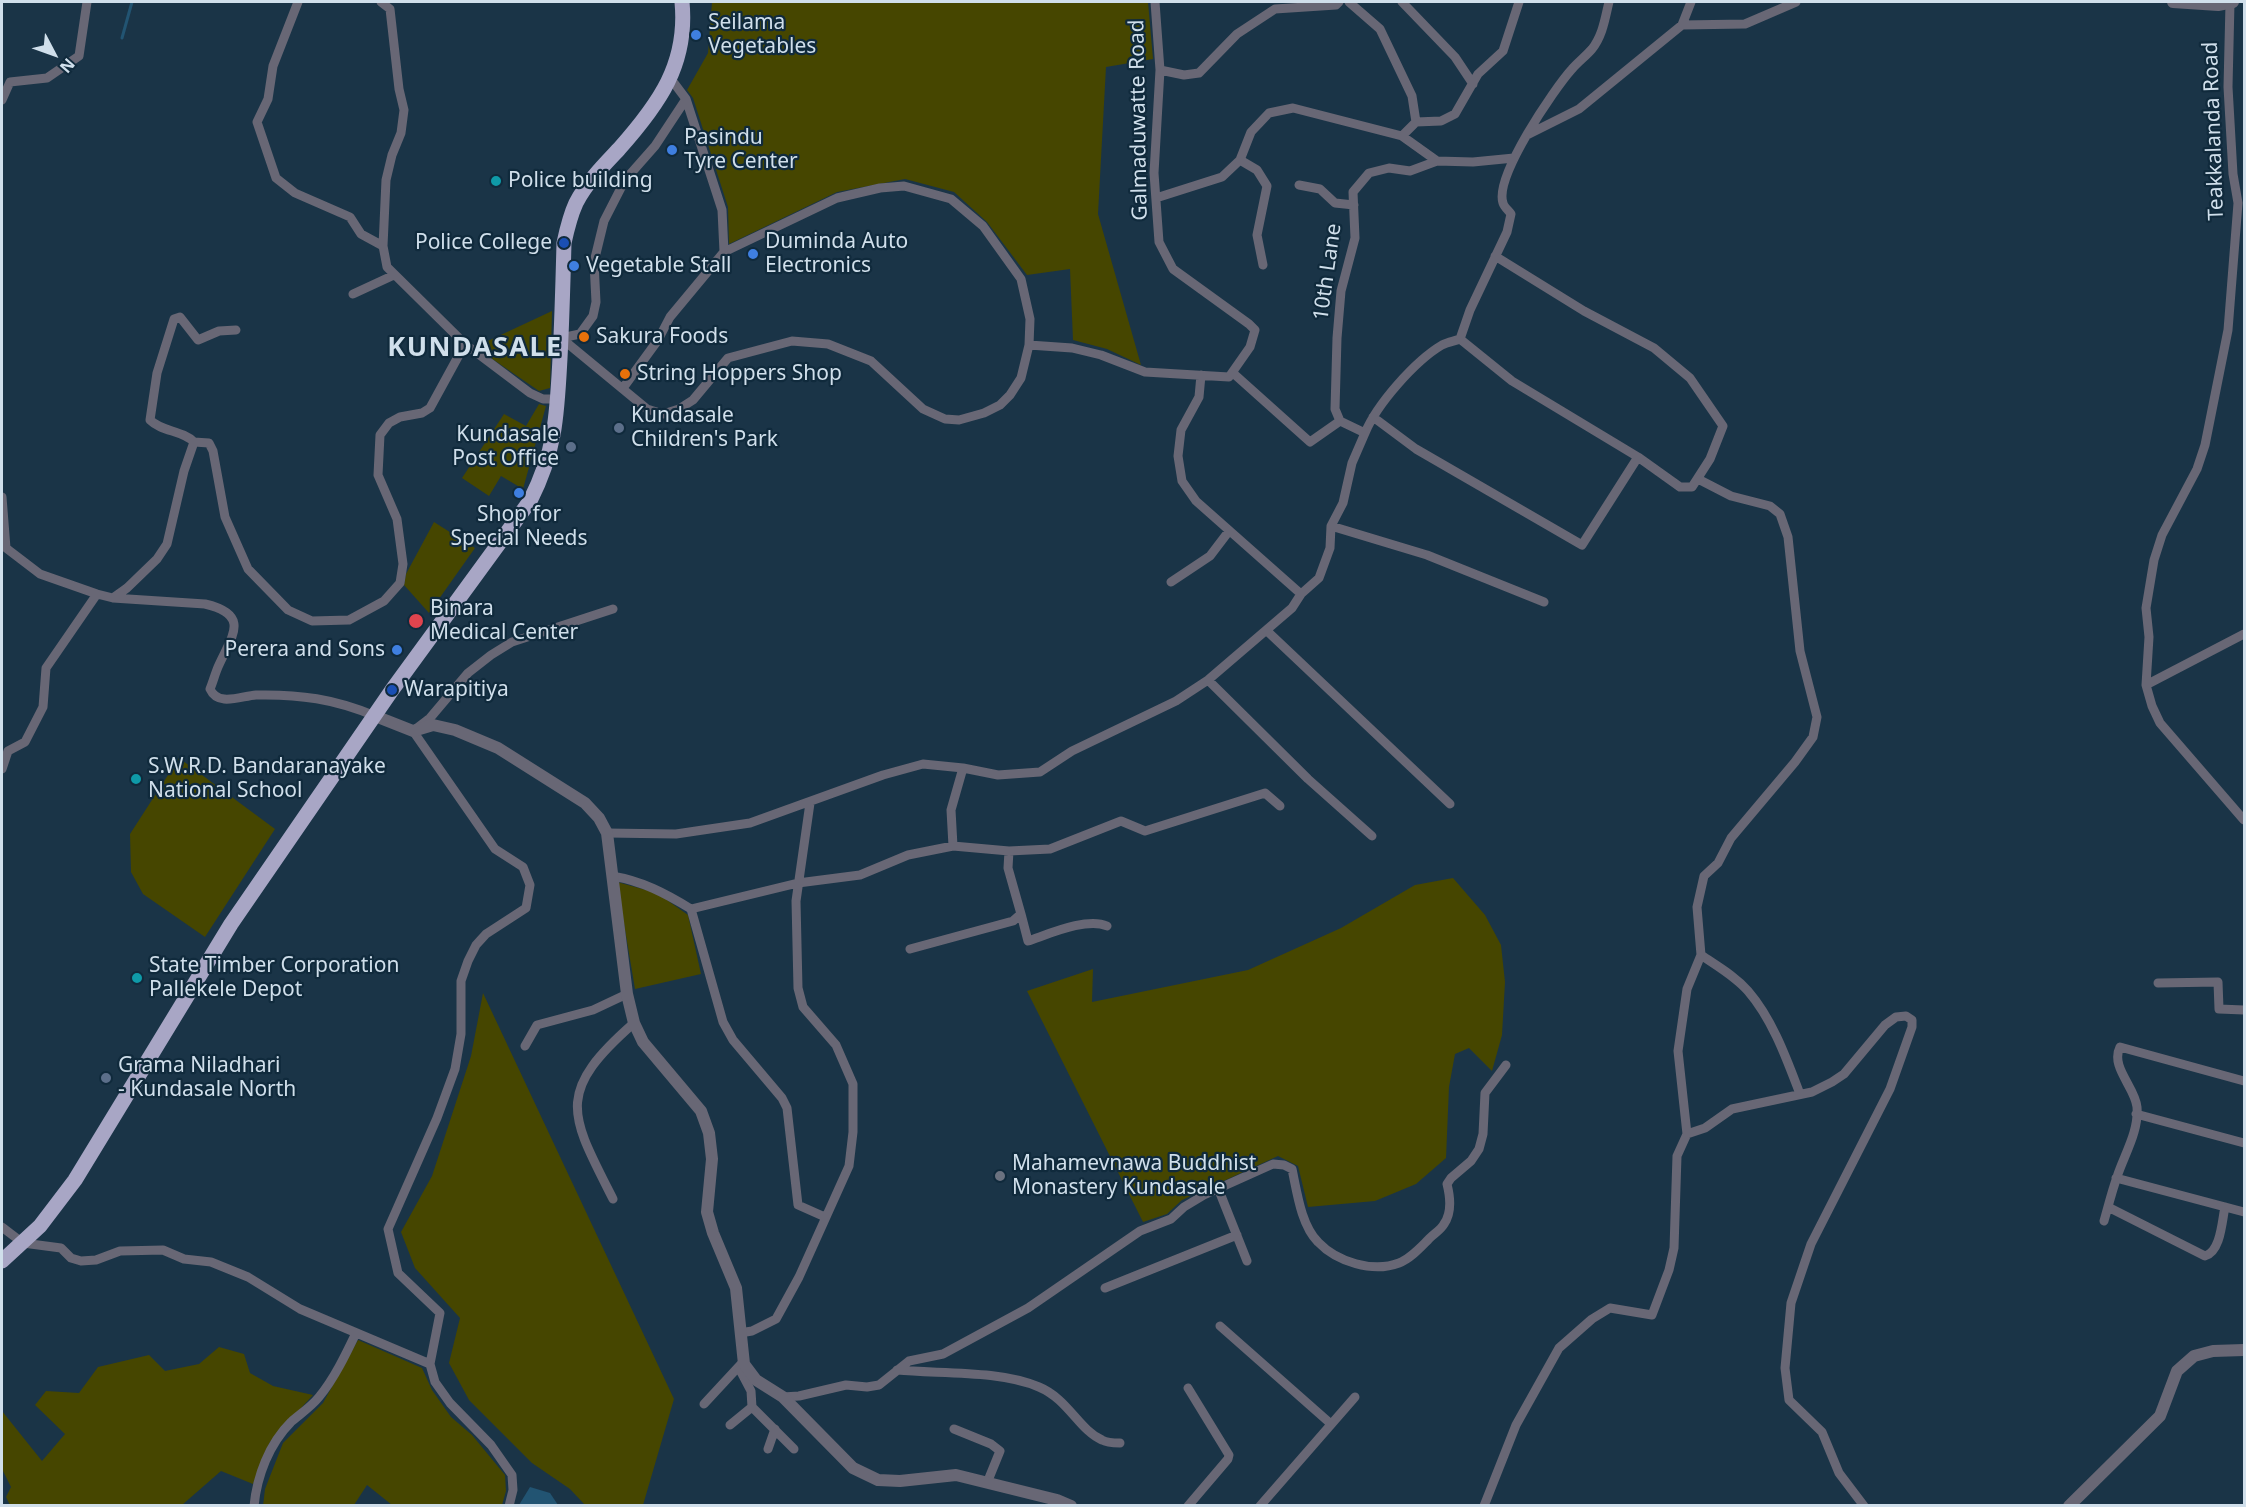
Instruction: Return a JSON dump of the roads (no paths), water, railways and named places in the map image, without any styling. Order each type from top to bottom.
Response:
[{"type":"highway","points":[[2,1262],[40,1226],[75,1180],[231,924],[399,680],[530,501],[541,480],[555,433],[559,399],[564,243],[576,204],[598,172],[639,126],[671,79],[682,42],[684,18],[682,2]]},
{"type":"street","points":[[2,100],[10,82],[47,78],[80,56],[87,2]]},
{"type":"street","points":[[298,2],[273,66],[268,99],[257,122],[276,178],[295,194],[350,217],[361,234],[382,246]]},
{"type":"street","points":[[381,2],[390,9],[399,88],[404,110],[401,133],[392,155],[386,180],[382,246],[387,267],[465,344],[530,393],[543,399],[559,399]]},
{"type":"street","name":"Galmaduwatte Road","points":[[1155,2],[1160,70],[1154,173],[1159,242],[1173,269],[1254,330],[1250,347],[1233,373]]},
{"type":"street","points":[[1160,70],[1184,75],[1199,73],[1237,34],[1275,9],[1339,2]]},
{"type":"street","points":[[1348,2],[1380,29],[1412,96],[1416,122]]},
{"type":"street","points":[[1402,2],[1455,57],[1473,84]]},
{"type":"street","points":[[1460,339],[1470,310],[1507,232],[1511,214],[1503,204],[1502,190],[1514,158],[1525,136],[1571,69],[1592,49],[1604,28],[1609,2]]},
{"type":"street","points":[[1525,136],[1579,109],[1682,25],[1691,2]]},
{"type":"street","points":[[1682,25],[1744,24],[1796,2]]},
{"type":"street","points":[[2173,2],[2218,5],[2232,2]]},
{"type":"street","name":"Teakkalanda Road","points":[[2232,2],[2228,87],[2233,174],[2238,203],[2228,330],[2203,453],[2162,535],[2154,560],[2146,608],[2149,637],[2146,685],[2160,723],[2236,808],[2244,820]]},
{"type":"street","points":[[1402,136],[1416,122],[1441,121],[1455,114],[1478,74],[1503,51],[1517,3]]},
{"type":"street","points":[[671,79],[686,99],[722,210],[724,252]]},
{"type":"street","points":[[561,338],[579,334],[593,316],[596,302],[594,262],[604,221],[625,180],[655,146],[686,99]]},
{"type":"street","points":[[1156,198],[1222,177],[1240,160],[1251,132],[1269,113],[1293,108],[1402,136],[1437,161]]},
{"type":"street","name":"10th Lane","points":[[1340,421],[1335,409],[1337,338],[1341,291],[1354,238],[1353,192],[1369,173],[1389,168],[1410,171],[1437,161],[1473,162],[1514,158]]},
{"type":"street","points":[[1240,160],[1257,170],[1267,186],[1257,235],[1263,265]]},
{"type":"street","points":[[1299,185],[1320,189],[1335,203],[1354,205]]},
{"type":"street","points":[[561,338],[647,409],[663,414],[679,409],[693,400],[728,358],[792,341],[828,344],[871,361],[923,409],[945,419],[959,420],[992,409],[1010,396],[1021,378],[1029,345],[1030,319],[1021,279],[983,226],[951,199],[904,186],[880,188],[837,198],[724,252],[670,317],[658,340],[623,388]]},
{"type":"street","points":[[1460,339],[1512,381],[1638,457],[1680,487],[1692,487],[1710,459],[1723,426],[1690,378],[1654,348],[1584,311],[1495,256]]},
{"type":"street","points":[[352,294],[394,275]]},
{"type":"street","points":[[236,330],[219,331],[198,340],[180,317],[174,319],[157,373],[150,420],[155,425],[188,436],[194,442],[209,443],[213,451],[225,517],[248,569],[288,610],[312,621],[349,620],[384,602],[400,583],[404,564],[397,519],[378,475],[380,435],[389,423],[399,417],[422,413],[430,408],[465,344]]},
{"type":"street","points":[[607,833],[676,834],[750,823],[883,775],[922,764],[963,768],[998,775],[1040,772],[1072,751],[1176,700],[1208,680],[1292,608],[1301,594],[1319,578],[1330,548],[1331,526],[1343,504],[1352,463],[1372,417],[1380,405],[1426,357],[1444,344],[1460,339]]},
{"type":"street","points":[[1029,345],[1072,348],[1101,355],[1145,372],[1229,377],[1233,373],[1310,442],[1340,421],[1365,433]]},
{"type":"street","points":[[1201,375],[1199,397],[1181,430],[1178,456],[1182,481],[1196,501],[1301,594]]},
{"type":"street","points":[[1372,417],[1416,450],[1582,545],[1638,457]]},
{"type":"street","points":[[113,598],[127,588],[157,559],[167,544],[184,471],[194,442]]},
{"type":"street","points":[[1484,1506],[1516,1425],[1558,1348],[1592,1319],[1610,1308],[1652,1315],[1669,1270],[1674,1248],[1677,1156],[1688,1134],[1678,1051],[1687,989],[1701,955],[1697,907],[1704,876],[1718,863],[1731,838],[1813,737],[1818,717],[1800,651],[1788,537],[1780,514],[1770,506],[1731,496],[1698,479]]},
{"type":"street","points":[[2,497],[6,548],[40,574],[113,598],[205,604],[219,607],[227,613],[234,622],[236,631],[216,669],[210,689],[213,696],[220,700],[255,695],[334,701],[413,731],[495,849],[523,867],[530,885],[526,908],[486,934],[476,945],[468,961],[461,981],[460,1034],[455,1069],[437,1118],[388,1229],[398,1273],[440,1312],[430,1364],[435,1382],[450,1403],[491,1445],[512,1475],[513,1490],[509,1506]]},
{"type":"street","points":[[1331,526],[1427,555],[1544,602]]},
{"type":"street","points":[[1171,582],[1210,556],[1229,531]]},
{"type":"street","points":[[2,769],[8,751],[25,742],[43,707],[46,668],[97,594]]},
{"type":"street","points":[[413,731],[430,718],[468,673],[512,642],[613,609]]},
{"type":"street","points":[[1266,630],[1450,804]]},
{"type":"street","points":[[2146,685],[2244,634]]},
{"type":"street","points":[[1208,680],[1308,779],[1372,836]]},
{"type":"street","points":[[413,731],[434,725],[455,730],[498,748],[585,803],[599,818],[607,833],[627,994],[634,1023],[643,1042],[701,1111],[709,1133],[712,1159],[707,1212],[713,1233],[736,1288],[743,1363],[741,1372],[751,1391],[752,1407],[794,1449]]},
{"type":"street","points":[[953,846],[951,810],[963,768]]},
{"type":"street","points":[[691,909],[798,883],[860,875],[908,855],[953,846],[1009,850],[1050,849],[1121,821],[1144,831],[1265,793],[1280,806]]},
{"type":"street","points":[[741,1333],[753,1331],[776,1319],[799,1277],[849,1166],[853,1132],[853,1084],[836,1045],[803,1007],[798,977],[796,901],[810,803]]},
{"type":"street","points":[[1009,850],[1008,868],[1028,940],[1082,924],[1099,922],[1107,926]]},
{"type":"street","points":[[612,876],[633,879],[658,889],[691,909],[723,1022],[734,1040],[782,1098],[786,1108],[798,1205],[825,1217]]},
{"type":"street","points":[[910,949],[1013,921],[1021,914]]},
{"type":"street","points":[[1701,955],[1727,972],[1748,991],[1765,1015],[1800,1094]]},
{"type":"street","points":[[2158,983],[2218,982],[2219,1009],[2244,1010]]},
{"type":"street","points":[[525,1046],[537,1025],[592,1010],[627,994]]},
{"type":"street","points":[[1688,1134],[1705,1128],[1732,1109],[1812,1092],[1844,1074],[1885,1025],[1896,1017],[1906,1016],[1911,1020],[1912,1027],[1890,1089],[1811,1244],[1791,1303],[1785,1368],[1789,1400],[1822,1432],[1839,1473],[1864,1506]]},
{"type":"street","points":[[613,1199],[584,1141],[577,1118],[578,1095],[585,1076],[612,1042],[634,1023]]},
{"type":"street","points":[[2103,1221],[2116,1178],[2130,1149],[2137,1105],[2119,1064],[2117,1054],[2120,1047],[2244,1080]]},
{"type":"street","points":[[783,1397],[799,1396],[846,1385],[867,1387],[879,1385],[909,1361],[943,1354],[1028,1308],[1140,1231],[1171,1219],[1184,1207],[1218,1188],[1273,1164],[1284,1165],[1292,1169],[1308,1227],[1317,1242],[1332,1254],[1350,1262],[1373,1267],[1399,1263],[1417,1251],[1445,1224],[1451,1199],[1447,1184],[1471,1161],[1479,1149],[1484,1134],[1485,1094],[1506,1065]]},
{"type":"street","points":[[2136,1114],[2244,1143]]},
{"type":"street","points":[[2116,1178],[2244,1212]]},
{"type":"street","points":[[1218,1188],[1247,1261]]},
{"type":"street","points":[[2108,1207],[2205,1256],[2216,1248],[2225,1207]]},
{"type":"street","points":[[2,1227],[23,1243],[62,1248],[71,1258],[81,1261],[96,1260],[120,1251],[163,1250],[184,1259],[211,1262],[248,1277],[300,1309],[430,1364]]},
{"type":"street","points":[[1105,1288],[1237,1235]]},
{"type":"street","points":[[1221,1326],[1332,1424]]},
{"type":"street","points":[[254,1506],[257,1483],[274,1444],[290,1423],[319,1398],[356,1333]]},
{"type":"street","points":[[2069,1506],[2160,1416],[2177,1371],[2194,1356],[2213,1351],[2244,1350]]},
{"type":"street","points":[[743,1363],[756,1380],[783,1397],[853,1468],[878,1480],[900,1481],[956,1475],[1057,1500],[1071,1506]]},
{"type":"street","points":[[704,1404],[743,1363]]},
{"type":"street","points":[[897,1370],[1008,1378],[1038,1386],[1054,1395],[1103,1441],[1120,1443]]},
{"type":"street","points":[[1188,1388],[1229,1455],[1228,1460],[1188,1506]]},
{"type":"street","points":[[1260,1506],[1355,1397]]},
{"type":"street","points":[[730,1425],[752,1407]]},
{"type":"street","points":[[768,1449],[775,1429]]},
{"type":"street","points":[[954,1429],[991,1444],[1000,1451],[987,1483]]},
{"type":"water","points":[[530,1487],[550,1493],[558,1505],[519,1505]]},
{"type":"waterway","points":[[122,38],[132,2]]},
{"type":"place","name":"Seilama Vegetables","points":[[696,35]]},
{"type":"place","name":"Pasindu Tyre Center","points":[[672,150]]},
{"type":"place","name":"Police building","points":[[496,181]]},
{"type":"place","name":"Police College","points":[[564,243]]},
{"type":"place","name":"Duminda Auto Electronics","points":[[753,254]]},
{"type":"place","name":"Vegetable Stall","points":[[574,266]]},
{"type":"place","name":"Sakura Foods","points":[[584,337]]},
{"type":"place","name":"String Hoppers Shop","points":[[625,374]]},
{"type":"place","name":"Kundasale Children's Park","points":[[619,428]]},
{"type":"place","name":"Kundasale Post Office","points":[[571,447]]},
{"type":"place","name":"Shop for Special Needs","points":[[519,493]]},
{"type":"place","name":"Binara Medical Center","points":[[416,621]]},
{"type":"place","name":"Perera and Sons","points":[[397,650]]},
{"type":"place","name":"Warapitiya","points":[[392,690]]},
{"type":"place","name":"S.W.R.D. Bandaranayake National School","points":[[136,779]]},
{"type":"place","name":"State Timber Corporation Pallekele Depot","points":[[137,978]]},
{"type":"place","name":"Grama Niladhari - Kundasale North","points":[[106,1078]]},
{"type":"place","name":"Mahamevnawa Buddhist Monastery Kundasale","points":[[1000,1176]]},
{"type":"district","name":"KUNDASALE","points":[[475,348]]}]
